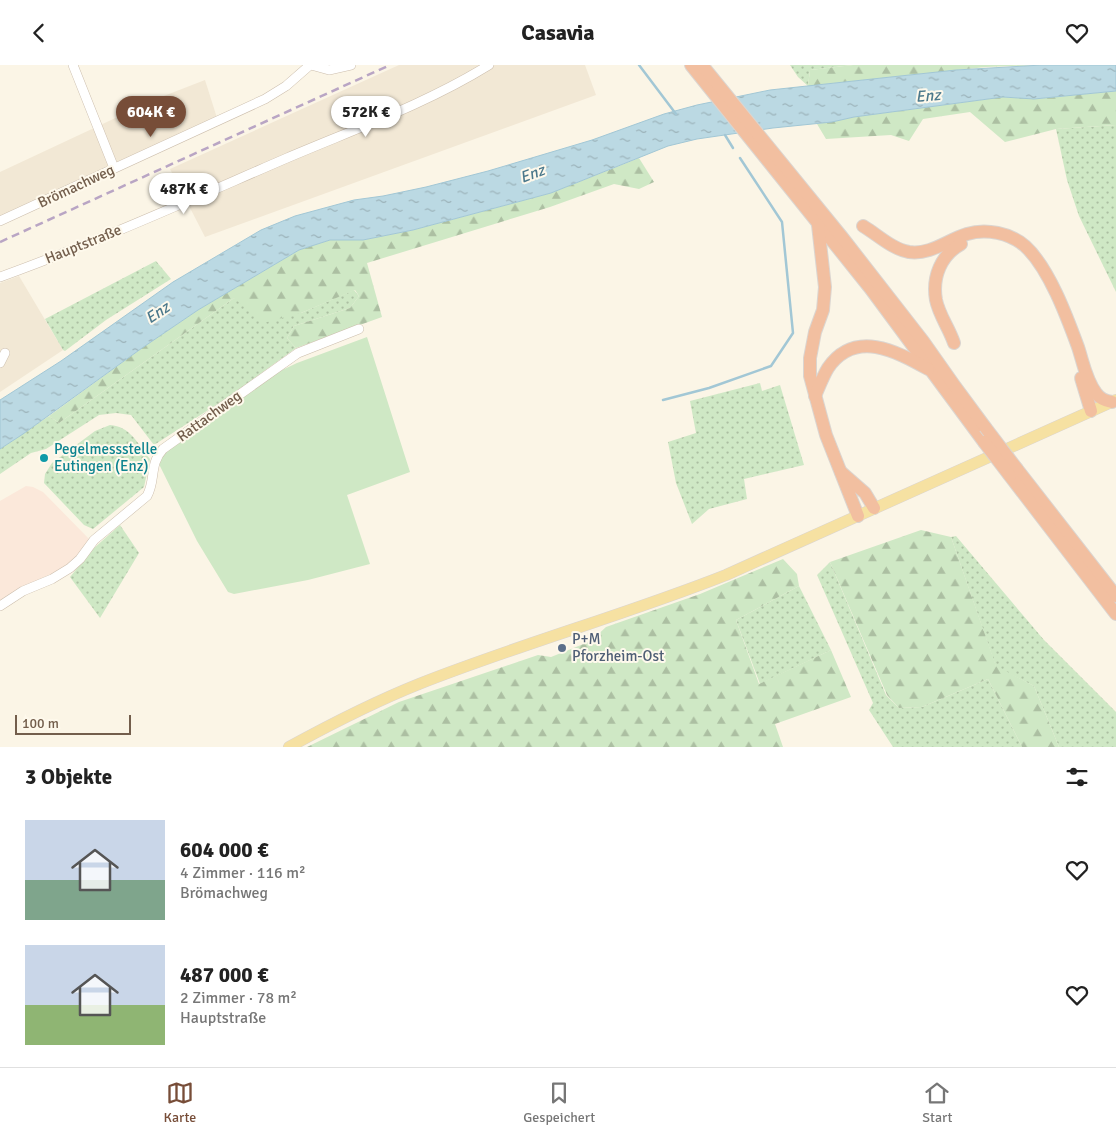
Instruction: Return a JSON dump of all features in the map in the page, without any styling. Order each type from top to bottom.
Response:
[{"type":"highway","points":[[691,65],[713,84]]},
{"type":"highway","points":[[702,65],[713,84],[923,341],[1116,614]]},
{"type":"highway","points":[[793,183],[818,225],[870,288],[984,442],[1014,472],[1116,597]]},
{"type":"highway","points":[[818,225],[826,287],[823,310],[815,332],[810,358],[810,376],[838,469],[858,516]]},
{"type":"highway","points":[[863,226],[892,246],[910,252],[929,251],[967,234],[981,232],[1001,234],[1023,245],[1033,255],[1047,275],[1075,339],[1090,384],[1104,400],[1114,401]]},
{"type":"highway","points":[[954,343],[936,300],[937,277],[940,265],[950,251],[964,242],[989,238],[1008,243],[1025,255],[1042,281],[1063,326],[1092,411]]},
{"type":"highway","points":[[815,396],[829,367],[841,355],[856,347],[886,348],[931,370]]},
{"type":"highway","points":[[838,469],[880,506]]},
{"type":"main road","points":[[289,747],[359,711],[413,687],[705,583],[1114,401]]},
{"type":"street","points":[[73,65],[114,168]]},
{"type":"street","points":[[310,65],[329,69],[350,65]]},
{"type":"street","name":"Brömachweg","points":[[0,221],[265,99],[286,86],[310,65]]},
{"type":"street","name":"Hauptstraße","points":[[0,277],[193,199],[431,97],[489,65]]},
{"type":"street","name":"Rattachweg","points":[[0,606],[23,591],[52,579],[70,568],[80,559],[94,540],[147,496],[151,488],[155,460],[163,449],[298,353],[359,329]]},
{"type":"street","points":[[0,363],[5,353]]},
{"type":"shaded area","points":[[399,65],[585,65],[596,95],[205,237],[170,169]]},
{"type":"shaded area","points":[[205,80],[218,121],[0,221],[0,172],[156,99]]},
{"type":"shaded area","points":[[19,276],[63,350],[0,392],[0,283]]},
{"type":"shaded area","points":[[26,486],[43,492],[89,539],[78,555],[63,569],[9,595],[0,602],[0,501]]},
{"type":"green space","points":[[790,65],[853,65],[810,70],[808,86],[798,77]]},
{"type":"green space","points":[[853,65],[1042,65],[986,67],[808,86],[810,70]]},
{"type":"green space","points":[[1116,91],[1116,125],[1056,129],[1005,142],[970,112],[923,119],[909,141],[891,135],[826,139],[817,124],[854,117],[1003,97],[1034,99]]},
{"type":"green space","points":[[1116,125],[1116,292],[1079,216],[1067,180],[1056,129]]},
{"type":"green space","points":[[639,158],[654,182],[639,189],[614,184],[550,207],[367,263],[382,317],[296,348],[287,338],[294,326],[350,308],[359,296],[355,290],[301,313],[263,323],[234,298],[59,423],[49,416],[198,310],[299,250],[330,240],[363,240],[413,230],[551,193]]},
{"type":"green space","points":[[156,261],[171,279],[106,320],[65,351],[63,350],[45,319]]},
{"type":"green space","points":[[354,290],[359,296],[350,308],[294,326],[287,338],[296,348],[230,396],[154,445],[131,415],[116,413],[99,415],[46,449],[31,453],[0,474],[0,449],[49,416],[59,423],[234,298],[301,313]]},
{"type":"green space","points":[[367,337],[410,472],[347,495],[370,564],[308,580],[234,594],[228,592],[197,541],[156,458],[257,382],[297,363]]},
{"type":"green space","points":[[760,383],[762,391],[780,385],[804,465],[744,479],[747,499],[709,509],[692,524],[676,483],[668,442],[696,433],[690,401]]},
{"type":"green space","points":[[110,425],[117,426],[128,432],[150,459],[144,487],[93,529],[84,525],[44,483],[45,474],[52,463],[95,431]]},
{"type":"green space","points":[[120,525],[139,553],[100,618],[70,577],[93,549]]},
{"type":"green space","points":[[921,530],[951,537],[996,666],[1034,686],[1059,747],[1022,747],[988,679],[922,707],[899,708],[887,695],[830,562]]},
{"type":"green space","points":[[956,536],[1044,640],[1116,712],[1116,747],[1059,747],[1034,686],[996,667],[951,537]]},
{"type":"green space","points":[[783,559],[797,574],[799,586],[736,620],[759,684],[831,650],[851,697],[775,724],[783,747],[307,747],[399,702],[538,655],[551,657],[591,641],[606,627],[700,594]]},
{"type":"green space","points":[[830,562],[886,695],[899,708],[922,707],[988,679],[1022,747],[893,747],[869,710],[873,703],[817,575]]},
{"type":"green space","points":[[799,586],[831,650],[760,684],[736,620]]},
{"type":"water","name":"Enz","points":[[1042,65],[1116,65],[1116,91],[1034,99],[1003,97],[854,117],[832,122],[697,139],[668,146],[551,193],[413,230],[363,240],[330,240],[299,250],[198,310],[0,449],[0,400],[61,361],[173,282],[261,230],[295,216],[354,200],[426,187],[488,171],[592,140],[664,114],[770,90],[956,70]]},
{"type":"waterway","points":[[639,65],[676,114]]},
{"type":"waterway","points":[[725,135],[733,148]]},
{"type":"waterway","points":[[663,400],[709,388],[771,366],[793,333],[782,222],[740,158]]},
{"type":"railway","points":[[0,242],[390,65]]},
{"type":"place","name":"Pegelmessstelle Eutingen (Enz)","points":[[44,458]]},
{"type":"place","name":"P+M Pforzheim-Ost","points":[[562,648]]}]
